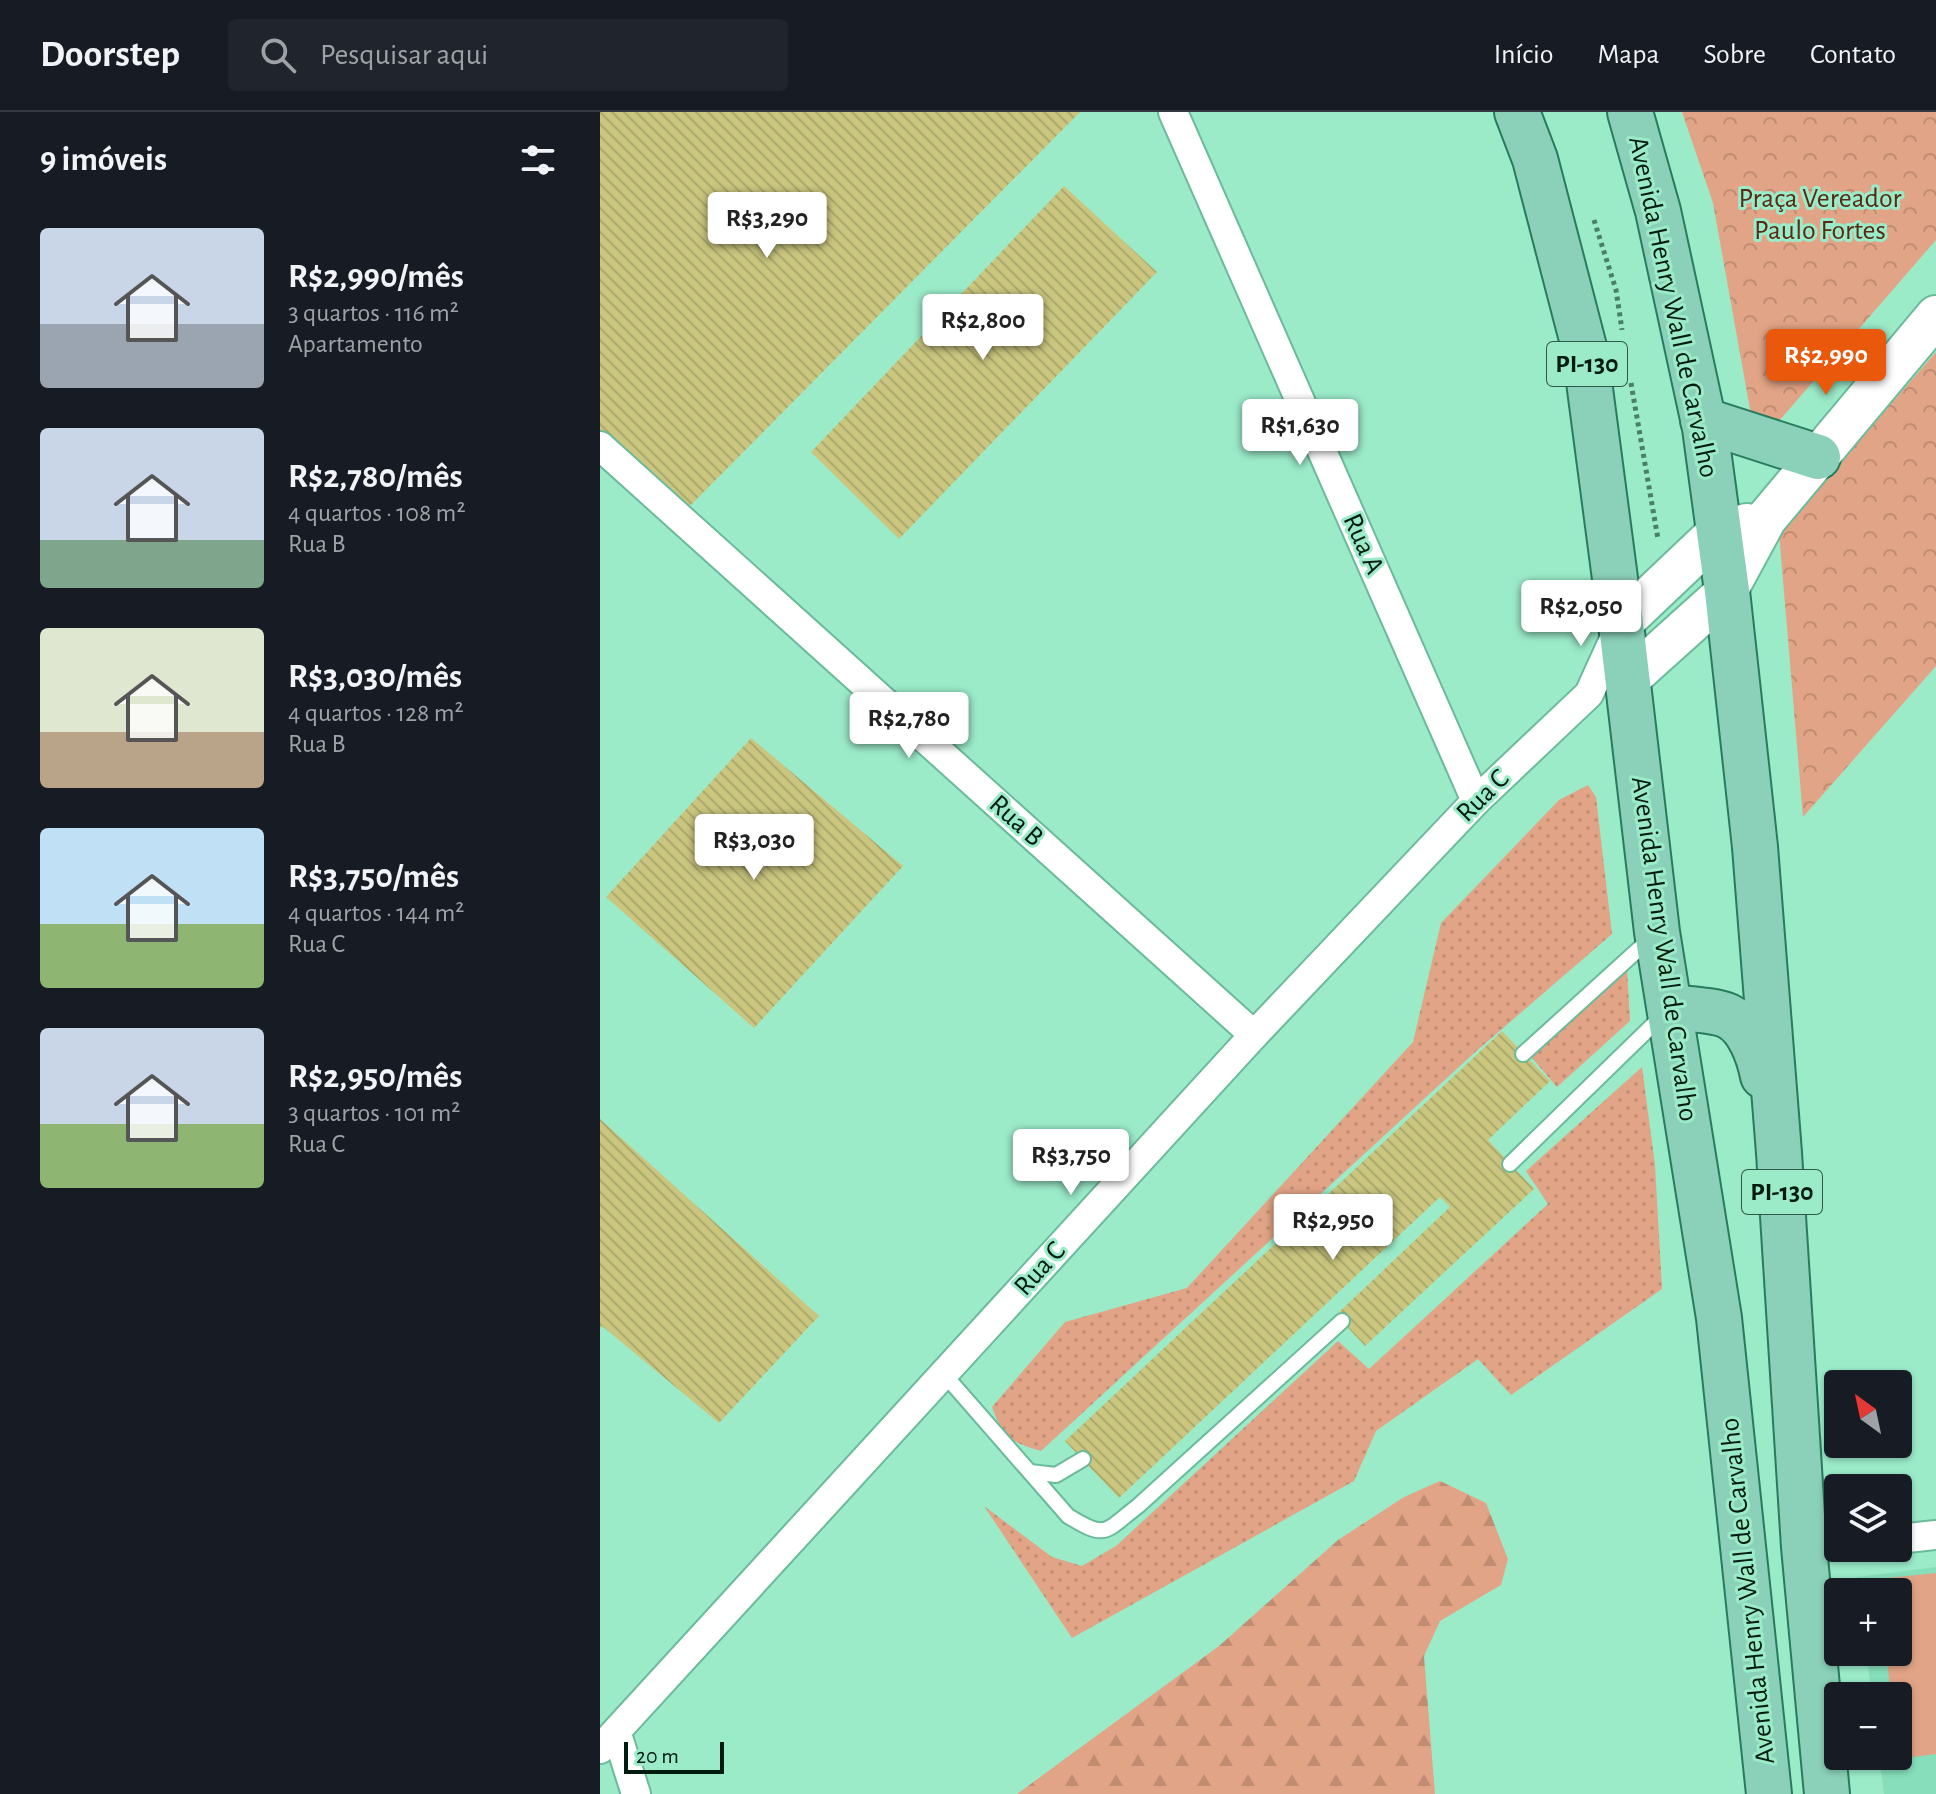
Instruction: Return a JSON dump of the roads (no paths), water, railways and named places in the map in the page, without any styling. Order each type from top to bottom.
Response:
[{"type":"main road","name":"Avenida Henry Wall de Carvalho","points":[[1517,112],[1535,159],[1585,351],[1621,624],[1608,687],[1657,932],[1719,1318],[1769,1794]]},
{"type":"main road","name":"Avenida Henry Wall de Carvalho","points":[[1630,112],[1658,211],[1703,420],[1727,591],[1755,847],[1779,1153],[1821,1545],[1827,1794]]},
{"type":"main road","points":[[1703,420],[1818,457]]},
{"type":"main road","points":[[1670,1007],[1728,1016],[1742,1028],[1755,1047],[1779,1153]]},
{"type":"street","name":"Rua A","points":[[1173,112],[1476,801]]},
{"type":"street","points":[[1608,687],[1727,591],[1766,519],[1936,316]]},
{"type":"street","name":"Rua B","points":[[600,446],[1254,1035]]},
{"type":"street","points":[[1621,624],[1719,531],[1766,519]]},
{"type":"street","name":"Rua C","points":[[608,1741],[1254,1035],[1476,801],[1608,687]]},
{"type":"street","points":[[1912,1538],[1936,1535]]},
{"type":"street","points":[[608,1741],[636,1794]]},
{"type":"lane","points":[[1523,1054],[1657,932]]},
{"type":"lane","points":[[1510,1164],[1670,1007]]},
{"type":"lane","points":[[944,1374],[1068,1516],[1092,1531],[1106,1531],[1138,1506],[1342,1321]]},
{"type":"lane","points":[[1030,1472],[1056,1475],[1083,1459]]},
{"type":"park label","name":"Praça Vereador Paulo Fortes","points":[[1820,215]]}]
